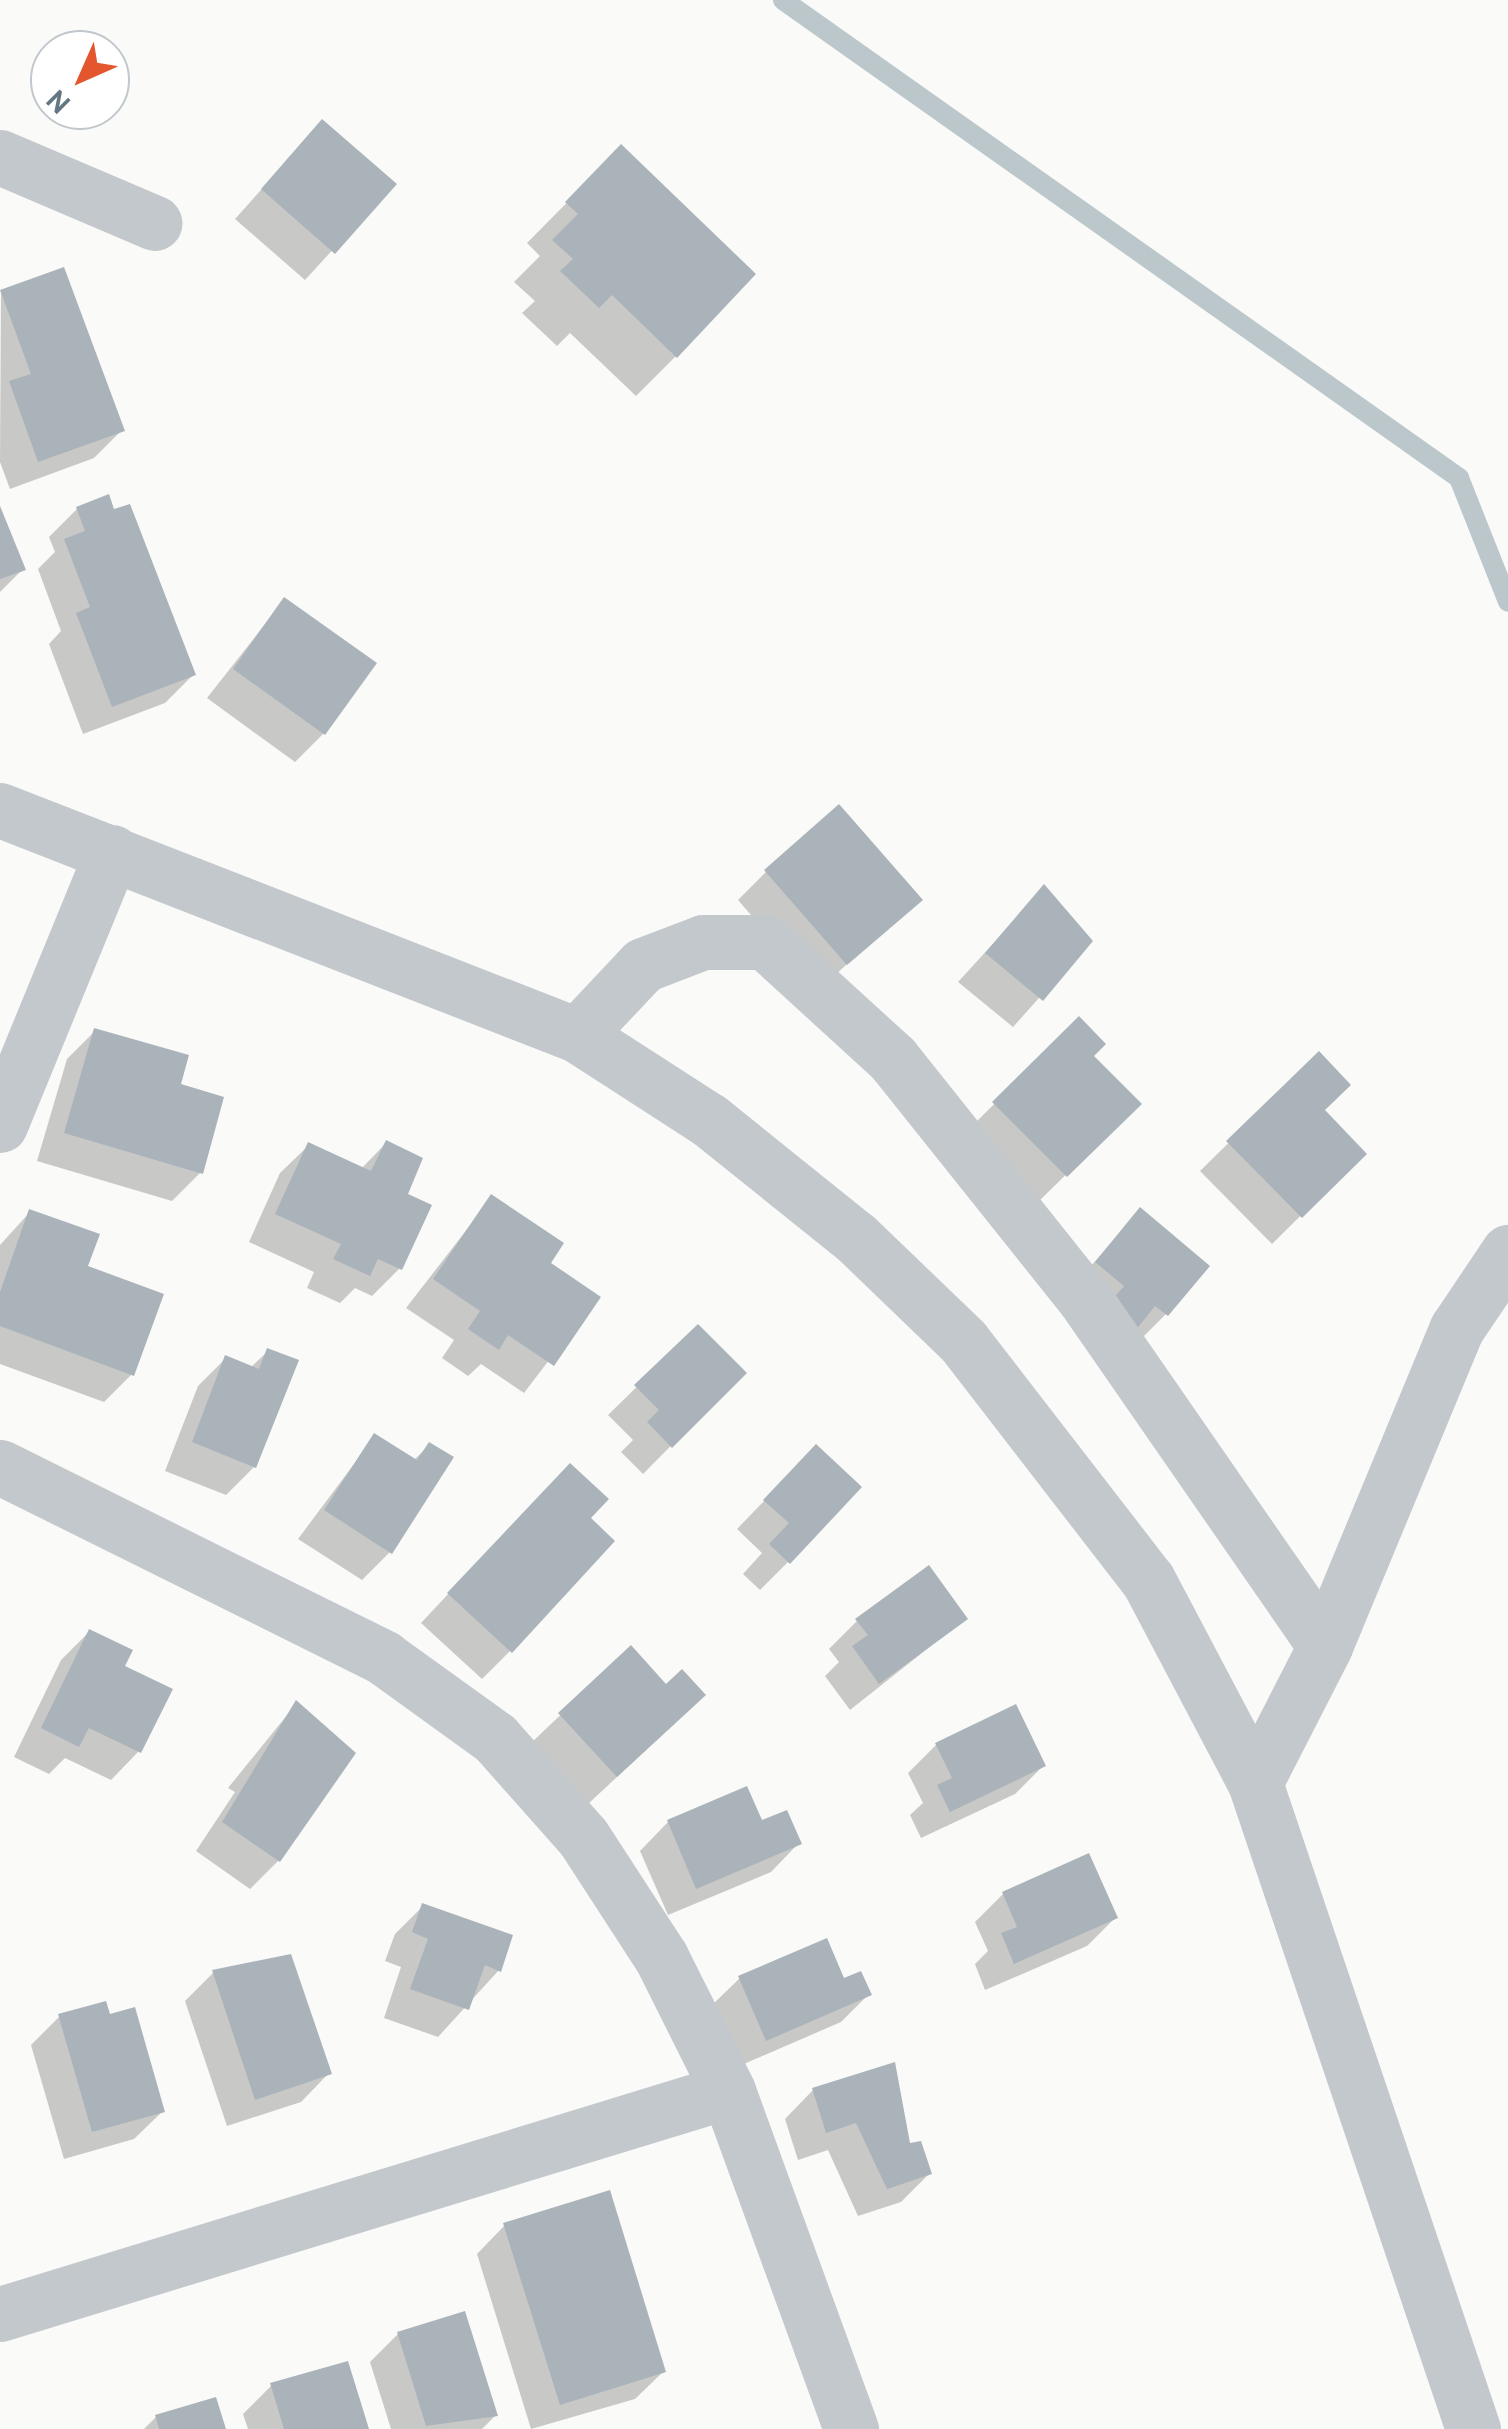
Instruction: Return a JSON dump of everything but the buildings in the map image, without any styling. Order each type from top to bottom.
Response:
[{"type":"street","points":[[0,157],[154,223]]},
{"type":"street","points":[[0,810],[577,1035],[709,1120],[856,1238],[964,1341],[1148,1580],[1255,1783],[1473,2429]]},
{"type":"street","points":[[0,1125],[112,852]]},
{"type":"street","points":[[577,1035],[643,966],[702,942],[765,942],[893,1058],[1060,1268],[1325,1646]]},
{"type":"street","points":[[1255,1783],[1325,1646],[1457,1328],[1508,1252]]},
{"type":"street","points":[[0,1467],[384,1658],[495,1738],[583,1837],[660,1956],[728,2090],[850,2429]]},
{"type":"street","points":[[0,2314],[728,2090]]},
{"type":"waterway","points":[[783,0],[1459,478],[1508,602]]}]
